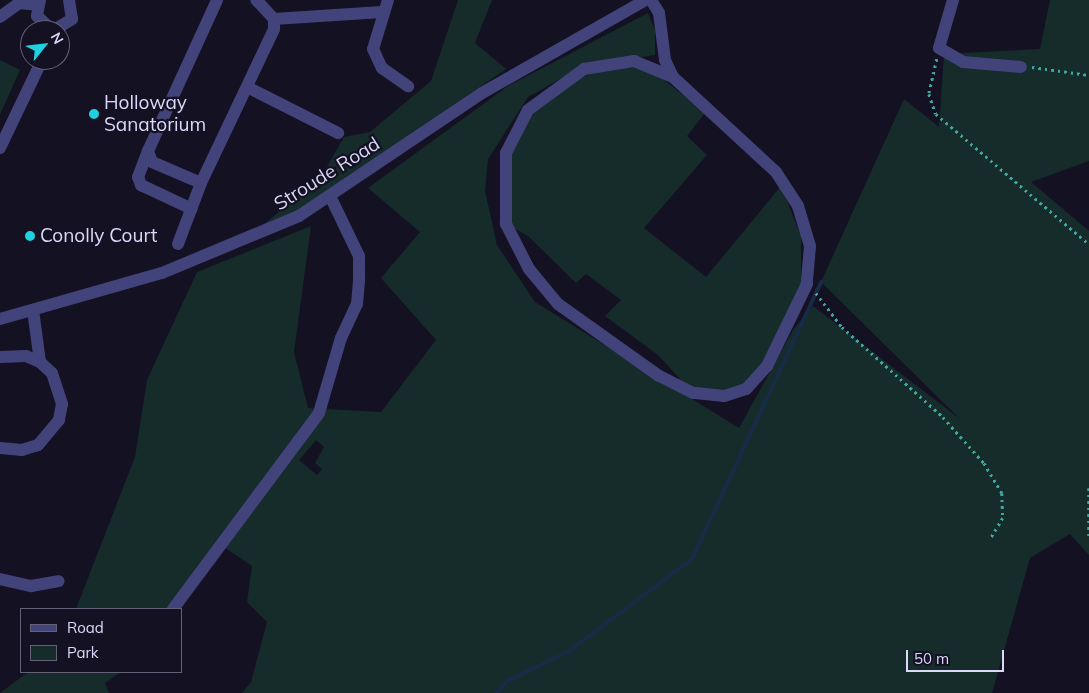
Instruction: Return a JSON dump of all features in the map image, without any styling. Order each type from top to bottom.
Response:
[{"type":"street","points":[[70,0],[72,19],[70,20]]},
{"type":"street","points":[[192,209],[141,185],[138,177],[217,0]]},
{"type":"street","points":[[256,0],[274,19]]},
{"type":"street","points":[[388,0],[382,12],[372,49],[382,68],[408,86]]},
{"type":"street","name":"Stroude Road","points":[[0,319],[212,255],[330,198],[482,93],[646,0]]},
{"type":"street","points":[[651,0],[660,13],[665,60],[673,77],[776,172],[798,206],[810,246],[807,284],[767,366],[746,389],[724,396],[693,393],[660,376],[558,304],[529,269],[506,224],[506,153],[528,110],[584,69],[634,61],[673,77]]},
{"type":"street","points":[[952,0],[939,48],[963,62],[1021,67]]},
{"type":"street","points":[[0,17],[19,2],[38,3],[39,20]]},
{"type":"street","points":[[274,19],[382,12]]},
{"type":"street","points":[[178,244],[201,183],[249,88],[270,39],[274,19]]},
{"type":"street","points":[[0,148],[37,70]]},
{"type":"street","points":[[249,88],[338,133]]},
{"type":"street","points":[[148,152],[152,162],[201,183]]},
{"type":"street","points":[[174,608],[319,413],[340,338],[357,304],[359,279],[358,256],[330,198]]},
{"type":"street","points":[[33,310],[40,362]]},
{"type":"street","points":[[0,357],[26,356],[40,362],[60,388],[59,420],[38,445],[22,450],[0,448]]},
{"type":"street","points":[[0,579],[31,586],[59,581]]},
{"type":"path","points":[[939,48],[929,94],[936,114],[1089,244]]},
{"type":"path","points":[[1021,67],[1050,67],[1089,75]]},
{"type":"path","points":[[820,297],[842,327],[943,416],[984,463],[1002,493],[1003,518],[991,538]]},
{"type":"path","points":[[1089,488],[1089,536]]},
{"type":"green space","points":[[458,0],[492,0],[475,43],[506,69],[298,211],[257,230],[321,177],[344,137],[370,132],[431,81]]},
{"type":"green space","points":[[1050,0],[1089,0],[1089,161],[1031,182],[1089,231],[1089,555],[1070,534],[1030,558],[992,693],[242,693],[251,682],[267,622],[247,602],[252,566],[221,545],[174,608],[76,608],[135,457],[147,380],[197,272],[311,226],[294,352],[308,408],[381,412],[436,340],[381,278],[420,232],[368,188],[508,86],[648,13],[655,30],[655,55],[581,67],[528,97],[488,159],[485,191],[497,245],[535,302],[739,428],[793,330],[813,306],[960,419],[821,282],[904,99],[939,127],[944,54],[1040,49]],"holes":[[[316,440],[324,447],[315,463],[322,469],[317,475],[299,460]]]},
{"type":"green space","points":[[0,60],[20,70],[0,115]]},
{"type":"green space","points":[[632,66],[662,78],[705,113],[687,136],[707,155],[644,228],[706,277],[781,186],[801,236],[801,276],[807,284],[754,380],[709,398],[693,393],[658,355],[605,316],[621,300],[586,274],[576,283],[528,236],[506,224],[507,166],[519,124],[566,82],[608,68]]},
{"type":"green space","points":[[27,673],[120,673],[105,683],[109,693],[0,693]]},
{"type":"waterway","points":[[496,693],[507,681],[569,651],[692,559],[821,282]]},
{"type":"place","name":"Holloway Sanatorium","points":[[94,114]]},
{"type":"place","name":"Conolly Court","points":[[30,236]]}]
